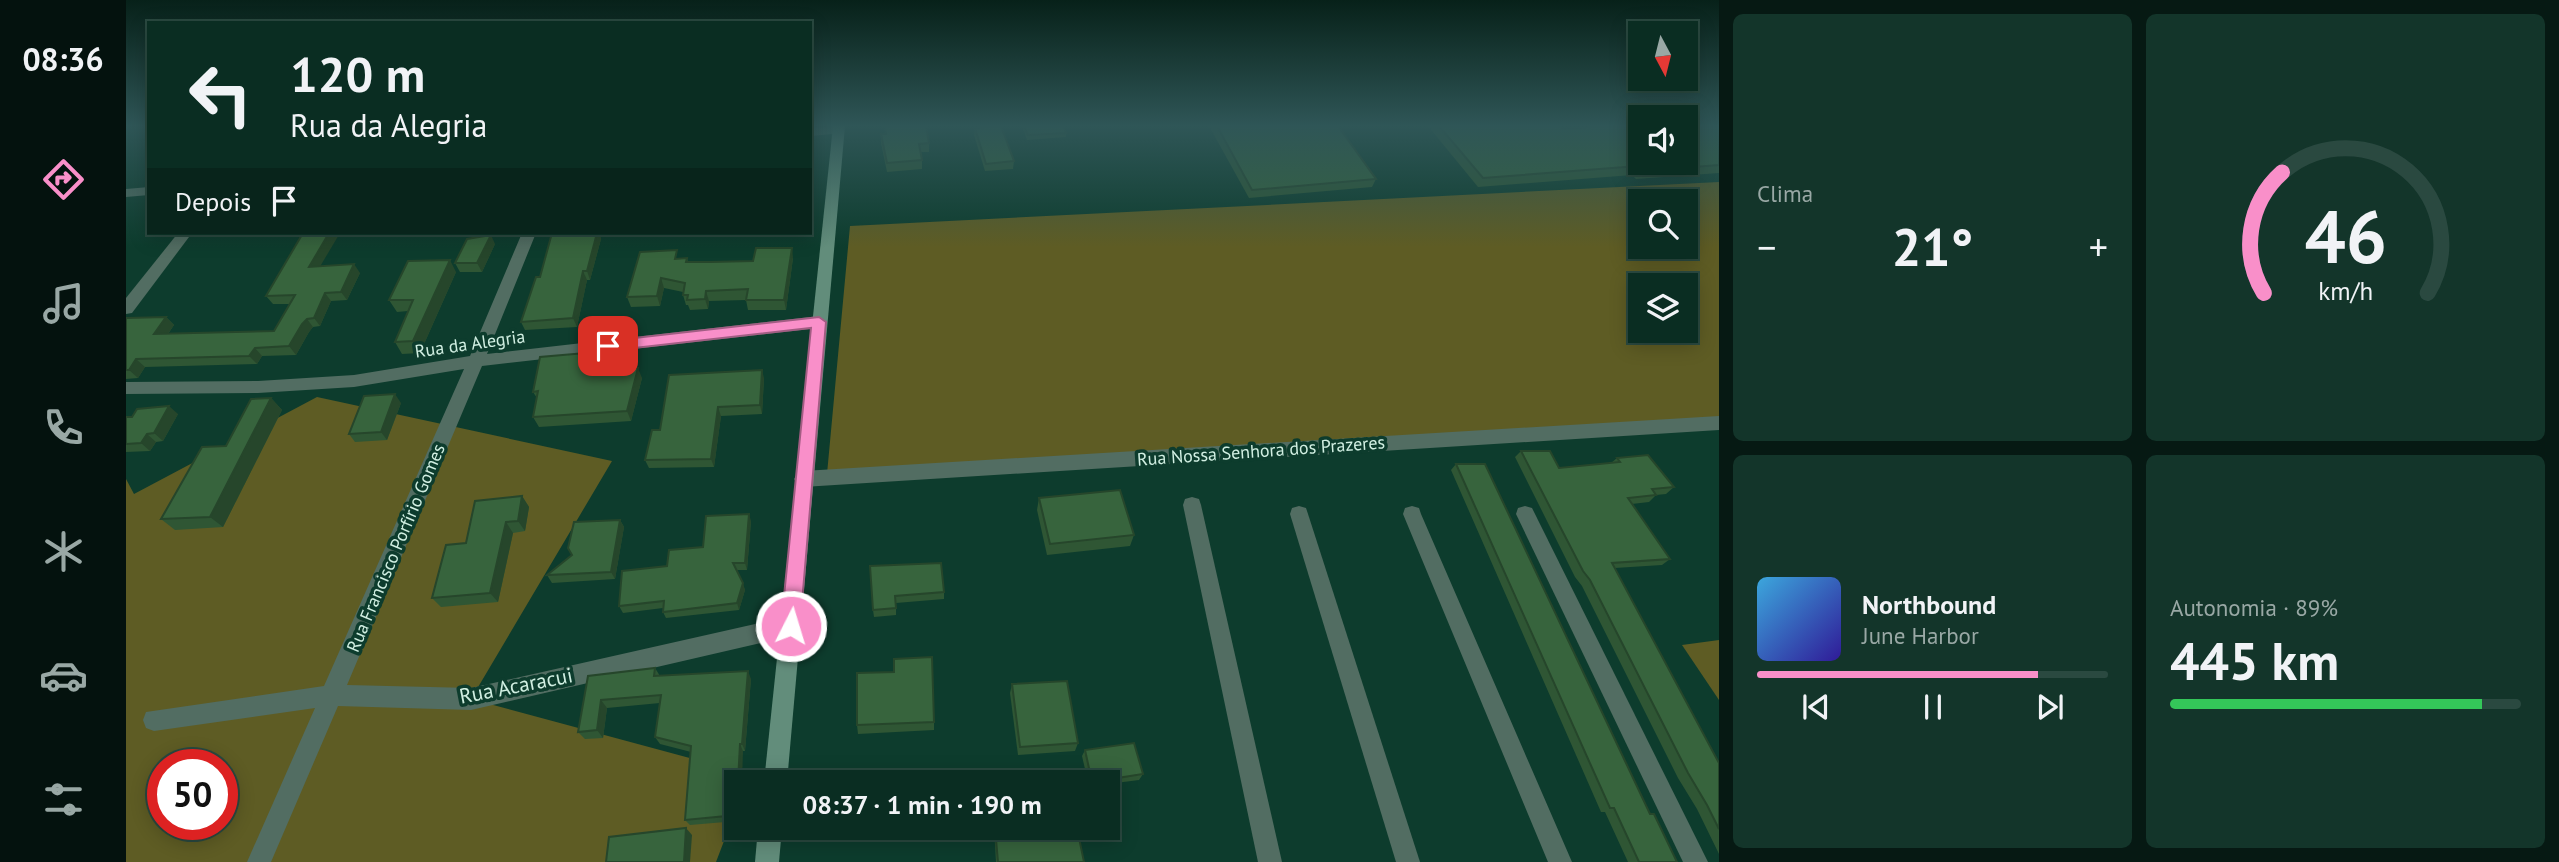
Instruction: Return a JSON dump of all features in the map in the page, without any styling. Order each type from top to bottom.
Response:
[{"type":"main road","points":[[776,770],[835,166]]},
{"type":"main road","points":[[767,862],[769,840]]},
{"type":"street","points":[[126,193],[147,191]]},
{"type":"street","points":[[126,309],[183,235]]},
{"type":"street","name":"Rua Francisco Porfírio Gomes","points":[[258,862],[477,361],[528,235]]},
{"type":"street","name":"Rua da Alegria","points":[[126,387],[258,387],[354,381],[477,361],[819,322]]},
{"type":"street","name":"Rua Nossa Senhora dos Prazeres","points":[[803,479],[1719,423]]},
{"type":"street","points":[[1192,505],[1270,862]]},
{"type":"street","points":[[1299,514],[1408,862]]},
{"type":"street","points":[[1412,514],[1560,862]]},
{"type":"street","points":[[1525,514],[1696,862]]},
{"type":"street","name":"Rua Acaracui","points":[[154,720],[333,695],[471,699],[791,626]]},
{"type":"shaded area","points":[[1719,182],[1719,421],[827,474],[850,226]]},
{"type":"shaded area","points":[[317,397],[612,461],[471,699],[734,770],[724,770],[724,840],[716,862],[126,862],[126,479],[134,494]]},
{"type":"shaded area","points":[[1719,640],[1719,700],[1682,645]]},
{"type":"building","points":[[1239,166],[1367,166],[1376,179],[1252,190]]},
{"type":"building","points":[[1473,166],[1628,166],[1483,178]]},
{"type":"building","points":[[302,235],[328,235],[309,267],[354,264],[341,292],[325,293],[314,318],[307,319],[302,324],[289,346],[255,348],[249,356],[136,359],[129,370],[126,370],[126,318],[166,317],[154,334],[274,331],[295,295],[266,296]]},
{"type":"building","points":[[491,235],[477,263],[455,263],[467,239]]},
{"type":"building","points":[[551,235],[596,235],[587,271],[583,271],[573,318],[521,322],[536,277],[540,277]]},
{"type":"building","points":[[756,248],[792,248],[784,300],[746,300],[748,289],[706,291],[705,299],[687,300],[688,295],[683,295],[685,283],[661,278],[657,296],[627,297],[640,252],[677,250],[675,259],[687,258],[686,262],[753,261]]},
{"type":"building","points":[[450,260],[413,341],[395,342],[413,300],[389,300],[408,261]]},
{"type":"building","points":[[608,351],[606,368],[638,368],[627,411],[533,417],[538,391],[533,392],[540,357]]},
{"type":"building","points":[[762,370],[760,405],[718,407],[711,459],[645,460],[652,430],[660,430],[669,375]]},
{"type":"building","points":[[395,394],[381,432],[349,434],[364,396]]},
{"type":"building","points":[[271,398],[210,517],[161,519],[202,447],[226,446],[251,399]]},
{"type":"building","points":[[169,406],[154,433],[147,434],[141,443],[126,444],[126,417],[132,417],[137,409]]},
{"type":"building","points":[[1521,451],[1550,451],[1559,468],[1620,462],[1617,458],[1648,455],[1674,487],[1652,489],[1656,495],[1628,498],[1670,559],[1612,563],[1719,763],[1719,829],[1688,773]]},
{"type":"building","points":[[1456,464],[1485,464],[1650,814],[1654,814],[1677,862],[1639,862],[1614,808],[1610,808]]},
{"type":"building","points":[[1120,490],[1134,535],[1050,544],[1039,498]]},
{"type":"building","points":[[522,496],[518,521],[506,522],[490,593],[432,598],[446,545],[466,543],[475,501]]},
{"type":"building","points":[[749,514],[745,563],[733,563],[743,583],[737,603],[663,612],[664,601],[619,606],[622,571],[667,566],[669,550],[703,547],[706,516]]},
{"type":"building","points":[[620,520],[611,572],[547,575],[572,555],[568,548],[574,522]]},
{"type":"building","points":[[941,563],[944,592],[895,596],[896,608],[873,610],[870,566]]},
{"type":"building","points":[[932,657],[934,722],[857,725],[857,673],[894,672],[894,659]]},
{"type":"building","points":[[655,668],[654,676],[748,671],[739,770],[724,770],[724,816],[685,820],[691,746],[655,737],[661,695],[601,700],[597,730],[578,732],[588,676]]},
{"type":"building","points":[[1067,681],[1078,743],[1020,747],[1012,684]]},
{"type":"building","points":[[1134,743],[1143,774],[1120,778],[1120,770],[1089,770],[1085,750]]},
{"type":"building","points":[[686,828],[684,862],[606,862],[609,837]]},
{"type":"building","points":[[996,840],[1079,840],[1084,862],[998,862]]},
{"type":"route","points":[[608,346],[819,322],[791,626]]}]
